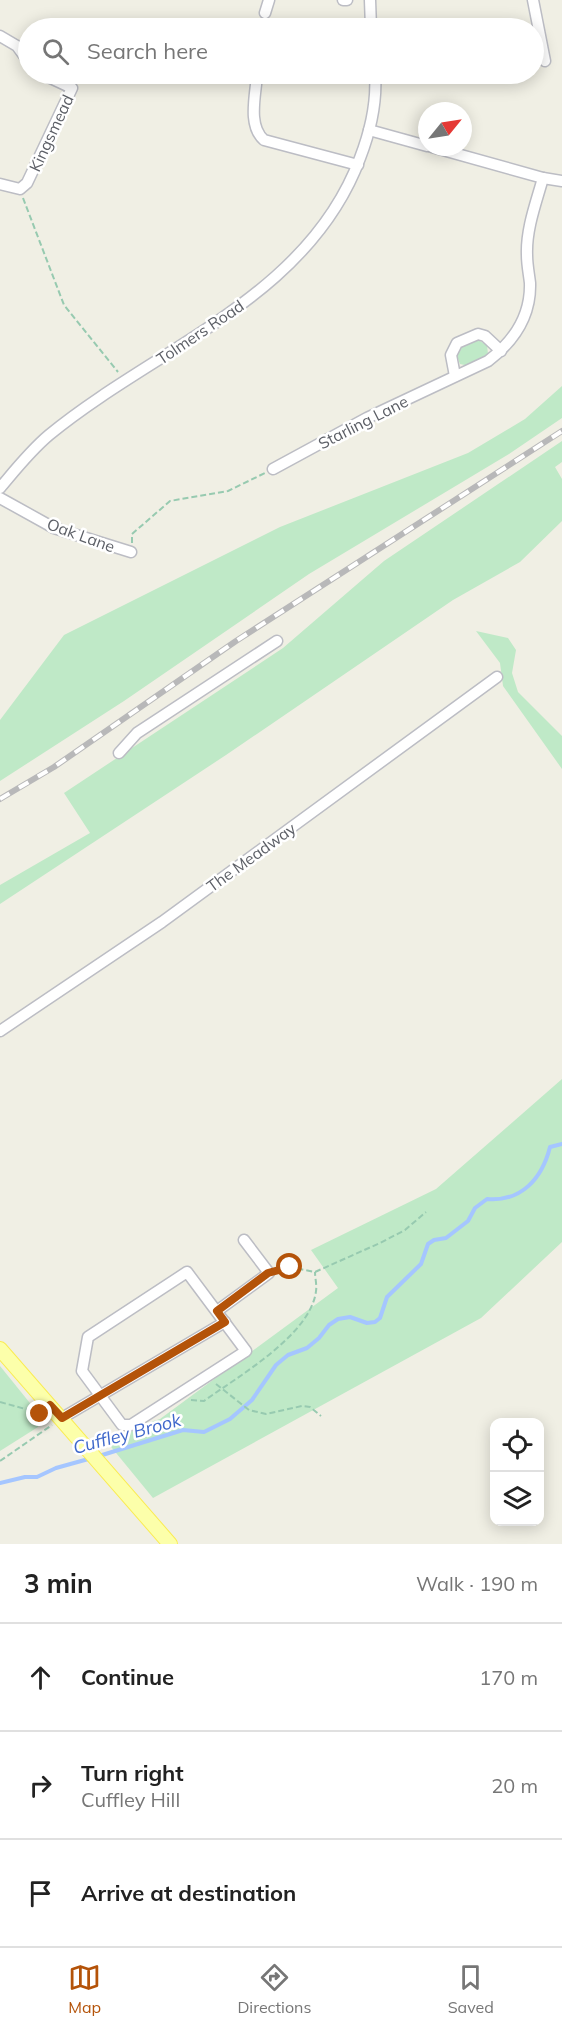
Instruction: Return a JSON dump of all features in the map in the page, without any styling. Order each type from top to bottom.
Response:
[{"type":"main road","points":[[0,1349],[170,1544]]},
{"type":"street","points":[[265,13],[269,0]]},
{"type":"street","points":[[370,0],[371,18]]},
{"type":"street","points":[[533,0],[537,18]]},
{"type":"street","points":[[0,36],[18,47]]},
{"type":"street","points":[[544,56],[545,61]]},
{"type":"street","name":"Kingsmead","points":[[0,184],[20,189],[27,183],[72,88],[63,84]]},
{"type":"street","points":[[256,84],[254,123],[264,140],[358,165]]},
{"type":"street","name":"Tolmers Road","points":[[0,488],[34,448],[124,382],[236,311],[290,264],[349,188],[369,130],[375,84]]},
{"type":"street","points":[[369,130],[418,144]]},
{"type":"street","points":[[464,156],[543,178],[562,181]]},
{"type":"street","name":"Starling Lane","points":[[273,469],[367,418],[488,361],[501,351],[517,333],[525,315],[530,285],[528,235],[543,178]]},
{"type":"street","points":[[455,376],[451,355],[457,343],[478,334],[485,336],[501,351]]},
{"type":"street","name":"Oak Lane","points":[[0,498],[54,528],[131,552]]},
{"type":"street","points":[[119,753],[137,733],[277,641]]},
{"type":"street","name":"The Meadway","points":[[0,1031],[162,922],[497,677]]},
{"type":"street","points":[[217,1311],[268,1273],[244,1240]]},
{"type":"street","points":[[187,1272],[217,1311],[246,1351],[131,1425],[122,1425],[82,1371],[88,1337],[187,1272]]},
{"type":"street","points":[[62,1418],[145,1372],[225,1322]]},
{"type":"path","points":[[20,189],[64,305],[124,382]]},
{"type":"path","points":[[131,552],[132,534],[170,501],[228,491],[273,469]]},
{"type":"path","points":[[268,1273],[290,1267],[315,1272],[388,1239],[426,1212]]},
{"type":"path","points":[[181,1393],[194,1401],[204,1401],[264,1357],[295,1330],[304,1319],[316,1292],[315,1272]]},
{"type":"path","points":[[208,1375],[220,1389],[249,1410],[266,1414],[302,1406],[310,1407],[321,1416]]},
{"type":"path","points":[[0,1402],[40,1414],[50,1405]]},
{"type":"path","points":[[0,1461],[62,1418]]},
{"type":"green space","points":[[476,339],[487,345],[488,354],[469,366],[460,364],[455,351]]},
{"type":"green space","points":[[562,386],[562,418],[509,454],[309,574],[124,701],[0,781],[0,720],[64,635],[280,527],[468,453],[525,419]]},
{"type":"green space","points":[[562,441],[562,462],[555,467],[562,479],[562,521],[520,562],[453,600],[226,755],[0,904],[0,885],[90,833],[64,793],[283,648],[384,561]]},
{"type":"green space","points":[[476,631],[508,638],[516,650],[512,673],[518,692],[562,736],[562,769],[503,686],[500,663]]},
{"type":"green space","points":[[562,1079],[562,1242],[481,1318],[153,1498],[103,1437],[160,1419],[338,1288],[311,1250],[436,1189]]},
{"type":"green space","points":[[0,1366],[42,1418],[38,1427],[0,1451]]},
{"type":"waterway","name":"Cuffley Brook","points":[[99,1456],[183,1430],[204,1432],[230,1419],[252,1400],[276,1365],[288,1355],[307,1348],[338,1319],[350,1317],[367,1323],[375,1322],[380,1318],[387,1297],[421,1264],[428,1244],[434,1240],[446,1238],[468,1221],[475,1208],[487,1199],[510,1197],[520,1192],[536,1178],[550,1147],[562,1144]]},
{"type":"waterway","name":"Cuffley Brook","points":[[0,1483],[25,1477],[37,1477],[56,1468],[92,1458]]},
{"type":"railway","points":[[0,799],[54,767],[236,641],[562,431]]},
{"type":"route","points":[[40,1414],[50,1405],[62,1418],[145,1372],[225,1322],[217,1311],[268,1273],[290,1267]]}]
